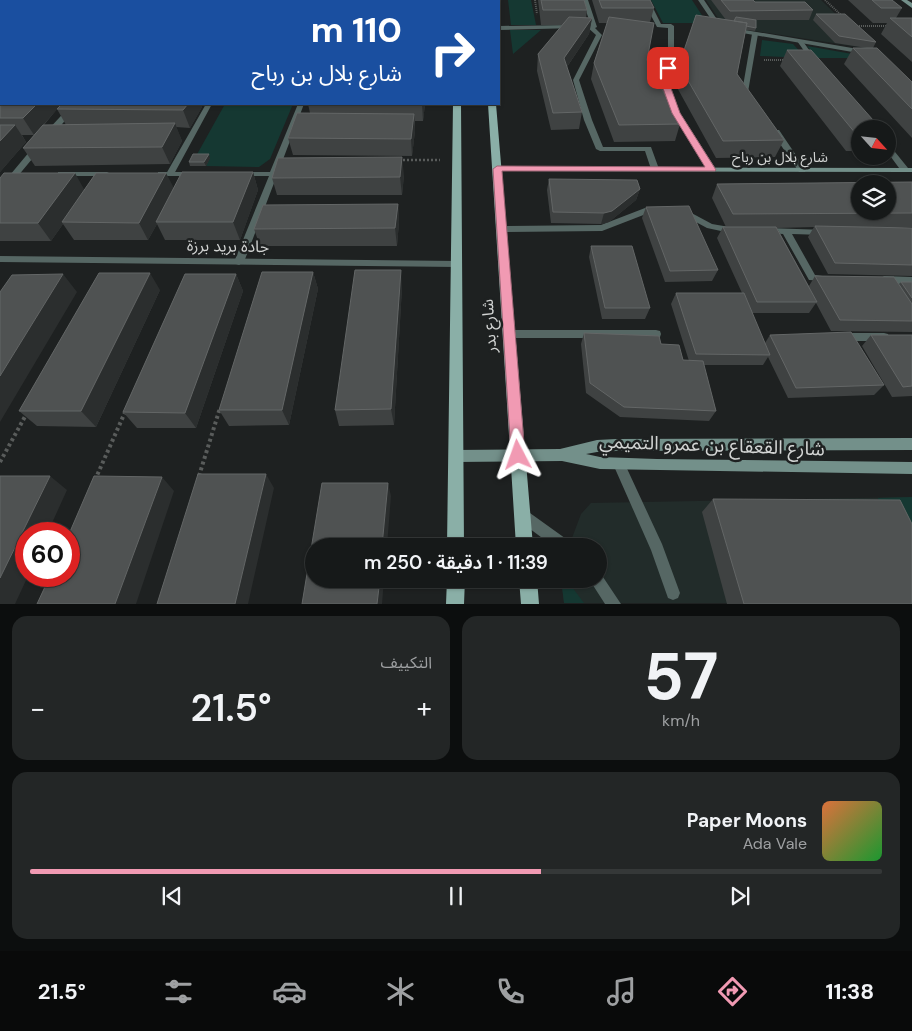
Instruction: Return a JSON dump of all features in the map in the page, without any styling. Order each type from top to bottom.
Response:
[{"type":"main road","points":[[904,0],[912,6]]},
{"type":"main road","name":"شارع بدر","points":[[456,538],[457,105]]},
{"type":"main road","name":"شارع بدر","points":[[492,105],[524,538]]},
{"type":"main road","name":"شارع بلال بن رباح","points":[[497,169],[908,170]]},
{"type":"main road","name":"شارع القعقاع بن عمرو التميمي","points":[[562,455],[597,446],[616,445],[912,444]]},
{"type":"main road","points":[[456,456],[562,455]]},
{"type":"main road","name":"شارع القعقاع بن عمرو التميمي","points":[[562,455],[581,460],[619,464],[912,468]]},
{"type":"main road","points":[[456,588],[456,604]]},
{"type":"main road","points":[[529,588],[530,604]]},
{"type":"street","points":[[437,0],[457,0]]},
{"type":"street","points":[[585,0],[592,27],[599,35],[576,80],[588,120],[600,149],[648,149],[655,169]]},
{"type":"street","points":[[646,0],[659,26]]},
{"type":"street","points":[[701,0],[719,28]]},
{"type":"street","points":[[500,28],[604,26]]},
{"type":"street","points":[[650,26],[671,26],[672,56],[664,80],[676,113],[712,170]]},
{"type":"street","points":[[710,26],[873,54]]},
{"type":"street","points":[[755,34],[745,92],[757,106]]},
{"type":"street","points":[[800,41],[821,69]]},
{"type":"street","points":[[0,192],[75,105]]},
{"type":"street","points":[[170,174],[208,105]]},
{"type":"street","points":[[239,262],[301,105]]},
{"type":"street","points":[[773,128],[802,170]]},
{"type":"street","points":[[896,157],[908,170]]},
{"type":"street","points":[[16,174],[26,174]]},
{"type":"street","points":[[54,174],[112,174]]},
{"type":"street","points":[[151,174],[208,174]]},
{"type":"street","points":[[236,174],[273,174]]},
{"type":"street","points":[[502,229],[602,228],[645,211],[682,211],[710,226],[742,231]]},
{"type":"street","points":[[760,231],[836,232]]},
{"type":"street","points":[[786,232],[812,278],[839,279]]},
{"type":"street","name":"جادة بريد برزة","points":[[0,259],[457,264]]},
{"type":"street","points":[[876,280],[912,281]]},
{"type":"street","points":[[509,334],[656,334]]},
{"type":"street","points":[[832,337],[894,337]]},
{"type":"street","points":[[619,464],[657,549],[673,593]]},
{"type":"street","points":[[523,515],[553,538]]},
{"type":"street","points":[[602,588],[614,604]]},
{"type":"path","points":[[852,26],[891,26]]},
{"type":"path","points":[[750,60],[814,60]]},
{"type":"path","points":[[392,160],[457,160]]},
{"type":"path","points":[[198,480],[222,404]]},
{"type":"path","points":[[93,486],[128,405]]},
{"type":"path","points":[[0,462],[28,411]]},
{"type":"shaded area","points":[[706,0],[821,0],[872,49],[755,31],[755,24],[734,20],[720,21]]},
{"type":"shaded area","points":[[912,497],[912,603],[564,603],[562,588],[607,588],[607,538],[572,538],[581,514],[591,503]]},
{"type":"green space","points":[[508,0],[531,0],[536,25],[511,25]]},
{"type":"green space","points":[[651,0],[692,0],[707,23],[663,23]]},
{"type":"green space","points":[[510,30],[541,30],[513,54]]},
{"type":"green space","points":[[762,40],[793,44],[806,58],[760,56]]},
{"type":"green space","points":[[807,46],[875,58],[817,58]]},
{"type":"green space","points":[[224,105],[293,105],[270,159],[259,167],[206,166],[210,158],[195,158]]},
{"type":"green space","points":[[912,497],[912,578],[880,514],[878,498]]},
{"type":"green space","points":[[562,588],[573,588],[584,603],[564,603]]},
{"type":"building","points":[[541,0],[584,0],[587,10],[543,10]]},
{"type":"building","points":[[599,0],[650,0],[654,8],[602,8]]},
{"type":"building","points":[[721,0],[805,2],[813,10],[730,11]]},
{"type":"building","points":[[872,0],[892,0],[902,8],[881,8]]},
{"type":"building","points":[[816,14],[845,14],[876,42],[839,36]]},
{"type":"building","points":[[696,15],[747,23],[737,74],[784,140],[723,141],[679,65]]},
{"type":"building","points":[[569,17],[592,18],[564,58],[582,112],[553,113],[538,54]]},
{"type":"building","points":[[609,17],[654,23],[647,60],[680,124],[619,125],[594,63]]},
{"type":"building","points":[[736,17],[756,20],[756,28],[746,26],[747,23],[734,21]]},
{"type":"building","points":[[890,18],[912,18],[912,37]]},
{"type":"building","points":[[853,48],[877,48],[912,82],[912,109]]},
{"type":"building","points":[[787,50],[811,50],[873,120],[851,120],[851,128]]},
{"type":"building","points":[[0,105],[36,105],[23,118],[0,118]]},
{"type":"building","points":[[61,105],[187,105],[183,110],[57,109]]},
{"type":"building","points":[[297,113],[414,114],[411,139],[288,138]]},
{"type":"building","points":[[175,123],[162,147],[23,148],[43,125]]},
{"type":"building","points":[[0,125],[15,125],[0,141]]},
{"type":"building","points":[[193,154],[209,154],[204,162],[189,162]]},
{"type":"building","points":[[402,157],[400,177],[272,178],[278,158]]},
{"type":"building","points":[[182,172],[253,172],[233,222],[156,222]]},
{"type":"building","points":[[4,173],[75,173],[38,223],[0,223],[0,178]]},
{"type":"building","points":[[96,173],[166,173],[139,223],[62,222]]},
{"type":"building","points":[[549,179],[637,180],[640,189],[612,211],[604,213],[553,212]]},
{"type":"building","points":[[896,182],[912,182],[912,213],[896,213]]},
{"type":"building","points":[[851,183],[851,213],[733,214],[717,184]]},
{"type":"building","points":[[398,204],[395,228],[254,229],[263,205]]},
{"type":"building","points":[[689,206],[718,270],[670,271],[646,207]]},
{"type":"building","points":[[815,226],[912,228],[912,265],[835,263]]},
{"type":"building","points":[[723,227],[776,227],[817,302],[757,302]]},
{"type":"building","points":[[591,246],[632,246],[650,308],[605,308]]},
{"type":"building","points":[[355,270],[401,270],[391,409],[335,410]]},
{"type":"building","points":[[262,272],[313,272],[282,410],[219,410]]},
{"type":"building","points":[[99,273],[150,273],[81,411],[19,411]]},
{"type":"building","points":[[63,274],[0,376],[0,292],[12,275]]},
{"type":"building","points":[[185,274],[236,274],[185,413],[123,412]]},
{"type":"building","points":[[815,276],[894,277],[912,304],[912,321],[840,320]]},
{"type":"building","points":[[901,282],[912,282],[912,298]]},
{"type":"building","points":[[676,293],[744,293],[770,355],[696,354]]},
{"type":"building","points":[[851,332],[884,385],[796,388],[770,335]]},
{"type":"building","points":[[584,333],[659,336],[661,344],[679,345],[683,360],[703,361],[716,411],[624,407],[590,383]]},
{"type":"building","points":[[871,335],[912,335],[912,386],[903,387]]},
{"type":"building","points":[[198,474],[266,474],[235,604],[157,604]]},
{"type":"building","points":[[0,476],[50,476],[27,522],[15,522],[15,547],[0,578]]},
{"type":"building","points":[[94,476],[162,477],[115,604],[37,604],[45,587],[80,587],[80,522],[74,522]]},
{"type":"building","points":[[322,483],[388,483],[383,538],[313,538]]},
{"type":"building","points":[[713,499],[900,500],[912,524],[912,604],[744,604]]},
{"type":"building","points":[[305,586],[305,588],[379,588],[377,604],[302,604]]},
{"type":"route","points":[[518,455],[497,169],[712,170],[676,113],[664,80],[668,68]]}]
